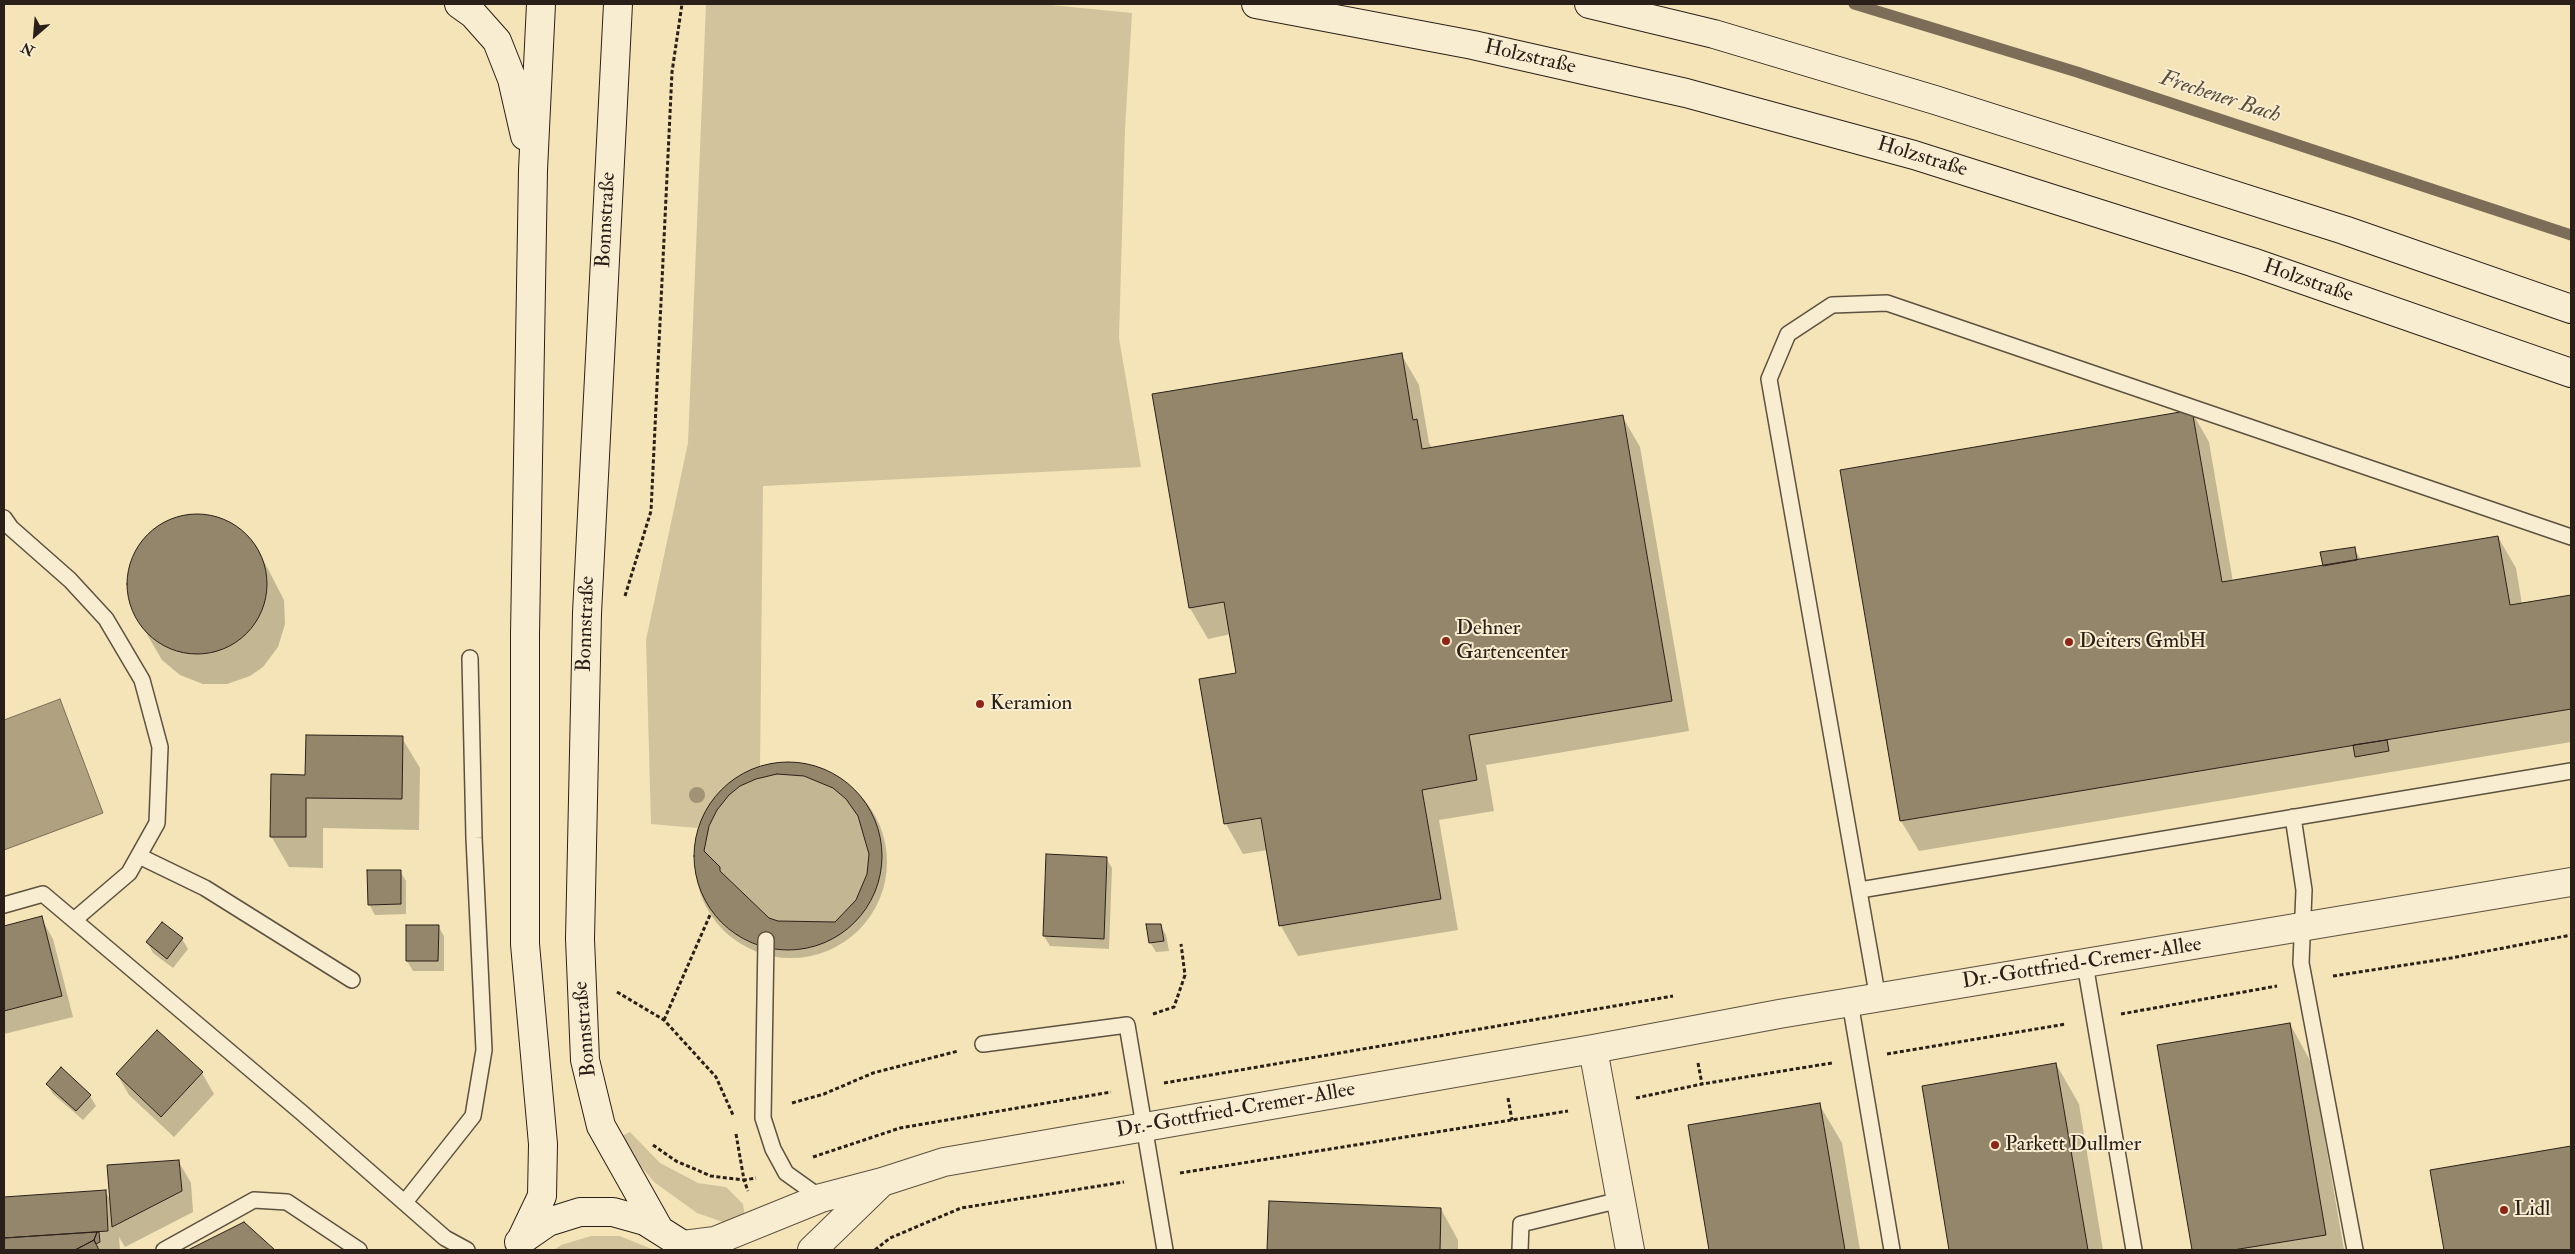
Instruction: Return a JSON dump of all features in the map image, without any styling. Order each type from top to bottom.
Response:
[{"type":"main road","points":[[459,4],[473,14],[496,41],[512,79],[533,170]]},
{"type":"main road","points":[[516,1245],[542,1196],[544,1144],[525,944],[525,634],[533,170],[541,4]]},
{"type":"main road","name":"Bonnstraße","points":[[618,4],[587,613],[580,939],[585,1060],[601,1126],[659,1228]]},
{"type":"main road","name":"Holzstraße","points":[[1256,4],[1474,45],[1686,93],[1914,155],[2252,262],[2571,373]]},
{"type":"main road","points":[[1589,4],[1714,34],[1935,100],[2344,230],[2571,309]]},
{"type":"main road","name":"Dr.-Gottfried-Cremer-Allee","points":[[685,1248],[715,1241],[822,1198],[882,1182],[944,1162],[1593,1049],[1850,1002],[1878,999],[2571,882]]},
{"type":"main road","points":[[1593,1049],[1630,1250]]},
{"type":"main road","name":"Dr.-Gottfried-Cremer-Allee","points":[[812,1250],[882,1182]]},
{"type":"main road","points":[[516,1245],[548,1222],[580,1212],[613,1212],[645,1221],[659,1228],[685,1248]]},
{"type":"lane","points":[[1878,999],[1770,379],[1788,334],[1832,305],[1887,303],[2571,537]]},
{"type":"lane","points":[[4,518],[11,528],[70,580],[106,619],[142,680],[160,747],[157,822],[129,873],[74,920]]},
{"type":"lane","points":[[405,1202],[474,1116],[484,1050],[474,838],[470,658]]},
{"type":"lane","points":[[1860,890],[2571,771]]},
{"type":"lane","points":[[2293,817],[2304,890],[2300,963],[2355,1250]]},
{"type":"lane","points":[[139,856],[205,888],[352,980]]},
{"type":"lane","points":[[4,905],[43,894],[445,1238],[467,1250]]},
{"type":"lane","points":[[766,940],[762,1108],[774,1149],[786,1173],[822,1198]]},
{"type":"lane","points":[[2085,964],[2134,1250]]},
{"type":"lane","points":[[1850,1002],[1892,1250]]},
{"type":"lane","points":[[983,1044],[1127,1024],[1165,1250]]},
{"type":"lane","points":[[164,1250],[254,1200],[288,1202],[359,1250]]},
{"type":"lane","points":[[1520,1250],[1521,1224],[1620,1200]]},
{"type":"path","points":[[623,602],[651,511],[672,72],[682,4]]},
{"type":"path","points":[[664,1020],[710,915]]},
{"type":"path","points":[[875,1250],[890,1238],[961,1208],[1603,1105],[1702,1084],[2094,1019],[2304,981],[2451,958],[2571,935]]},
{"type":"path","points":[[1127,1024],[1174,1006],[1185,975],[1181,944]]},
{"type":"path","points":[[609,988],[664,1020],[716,1077],[734,1122]]},
{"type":"path","points":[[732,1113],[824,1094],[873,1073],[983,1044]]},
{"type":"path","points":[[736,1132],[744,1180],[759,1224]]},
{"type":"path","points":[[649,1141],[676,1161],[711,1176],[744,1180]]},
{"type":"shaded area","points":[[706,4],[1041,4],[1132,13],[1125,129],[1119,338],[1141,467],[763,486],[760,767],[739,776],[723,788],[711,802],[697,828],[651,824],[646,640],[688,443]]},
{"type":"shaded area","points":[[60,699],[103,813],[4,850],[4,720]]},
{"type":"shaded area","points":[[630,1132],[660,1163],[698,1183],[726,1187],[743,1204],[745,1218],[726,1223],[697,1213],[654,1182],[634,1158],[622,1136]]},
{"type":"shaded area","points":[[591,1236],[620,1236],[654,1250],[554,1250],[561,1245]]},
{"type":"building","name":"Dehner Gartencenter","points":[[1402,353],[1413,420],[1417,419],[1422,449],[1623,415],[1672,701],[1469,735],[1477,780],[1422,790],[1441,899],[1279,926],[1261,818],[1224,824],[1199,679],[1236,673],[1224,602],[1189,608],[1152,394]]},
{"type":"building","points":[[2192,410],[2222,582],[2498,536],[2510,605],[2571,595],[2571,709],[1900,821],[1840,470]]},
{"type":"building","points":[[197,514],[211,515],[224,519],[236,525],[247,534],[256,545],[262,557],[266,570],[266,598],[262,611],[256,623],[247,634],[236,643],[224,649],[211,653],[197,654],[183,653],[170,649],[158,643],[147,634],[138,623],[132,611],[128,598],[127,584],[128,570],[132,557],[138,545],[147,534],[158,525],[170,519],[183,515]]},
{"type":"building","points":[[2355,547],[2357,560],[2323,566],[2320,552]]},
{"type":"building","points":[[306,735],[403,736],[402,799],[306,798],[306,837],[270,837],[271,774],[305,775]]},
{"type":"building","points":[[2387,740],[2389,751],[2355,757],[2353,745]]},
{"type":"building","points":[[788,762],[815,766],[832,773],[854,790],[871,812],[878,829],[882,856],[878,883],[871,900],[854,922],[832,939],[815,946],[788,950],[761,946],[744,939],[722,922],[705,900],[698,883],[694,856],[698,829],[705,812],[722,790],[744,773],[761,766]]},
{"type":"building","points":[[777,774],[804,776],[833,788],[846,799],[858,816],[869,854],[867,874],[856,900],[835,922],[778,921],[769,918],[720,871],[720,867],[704,851],[709,826],[717,810],[729,795],[740,786],[756,779]]},
{"type":"building","points":[[1046,854],[1107,857],[1104,939],[1043,936]]},
{"type":"building","points":[[367,870],[401,870],[401,904],[368,905]]},
{"type":"building","points":[[42,916],[62,996],[4,1011],[4,926]]},
{"type":"building","points":[[162,922],[183,938],[167,959],[146,942]]},
{"type":"building","points":[[1146,924],[1161,924],[1164,941],[1149,943]]},
{"type":"building","points":[[406,925],[439,925],[438,961],[406,961]]},
{"type":"building","points":[[2290,1023],[2326,1235],[2233,1250],[2192,1250],[2157,1045]]},
{"type":"building","points":[[157,1030],[203,1072],[161,1117],[116,1074]]},
{"type":"building","points":[[2056,1063],[2088,1250],[1949,1250],[1922,1086]]},
{"type":"building","points":[[61,1067],[91,1095],[76,1111],[46,1084]]},
{"type":"building","points":[[1820,1103],[1845,1250],[1709,1250],[1688,1125]]},
{"type":"building","name":"Lidl","points":[[2571,1146],[2571,1250],[2444,1250],[2430,1170]]},
{"type":"building","points":[[179,1160],[182,1191],[112,1227],[107,1165]]},
{"type":"building","points":[[106,1190],[108,1231],[4,1238],[4,1197]]},
{"type":"building","points":[[1269,1201],[1441,1208],[1440,1250],[1267,1250]]},
{"type":"building","points":[[244,1222],[275,1250],[188,1250]]},
{"type":"building","points":[[97,1232],[99,1232],[100,1242],[96,1244],[94,1240]]},
{"type":"building","points":[[97,1232],[94,1240],[75,1250],[4,1250],[4,1238]]},
{"type":"building","points":[[94,1240],[99,1250],[75,1250]]},
{"type":"waterway","name":"Frechener Bach","points":[[1854,4],[2077,72],[2571,235]]},
{"type":"place","name":"Dehner Gartencenter","points":[[1446,641]]},
{"type":"place","name":"Deiters GmbH","points":[[2069,642]]},
{"type":"place","name":"Keramion","points":[[980,704]]},
{"type":"place","name":"Parkett Dullmer","points":[[1995,1145]]},
{"type":"place","name":"Lidl","points":[[2504,1210]]}]
